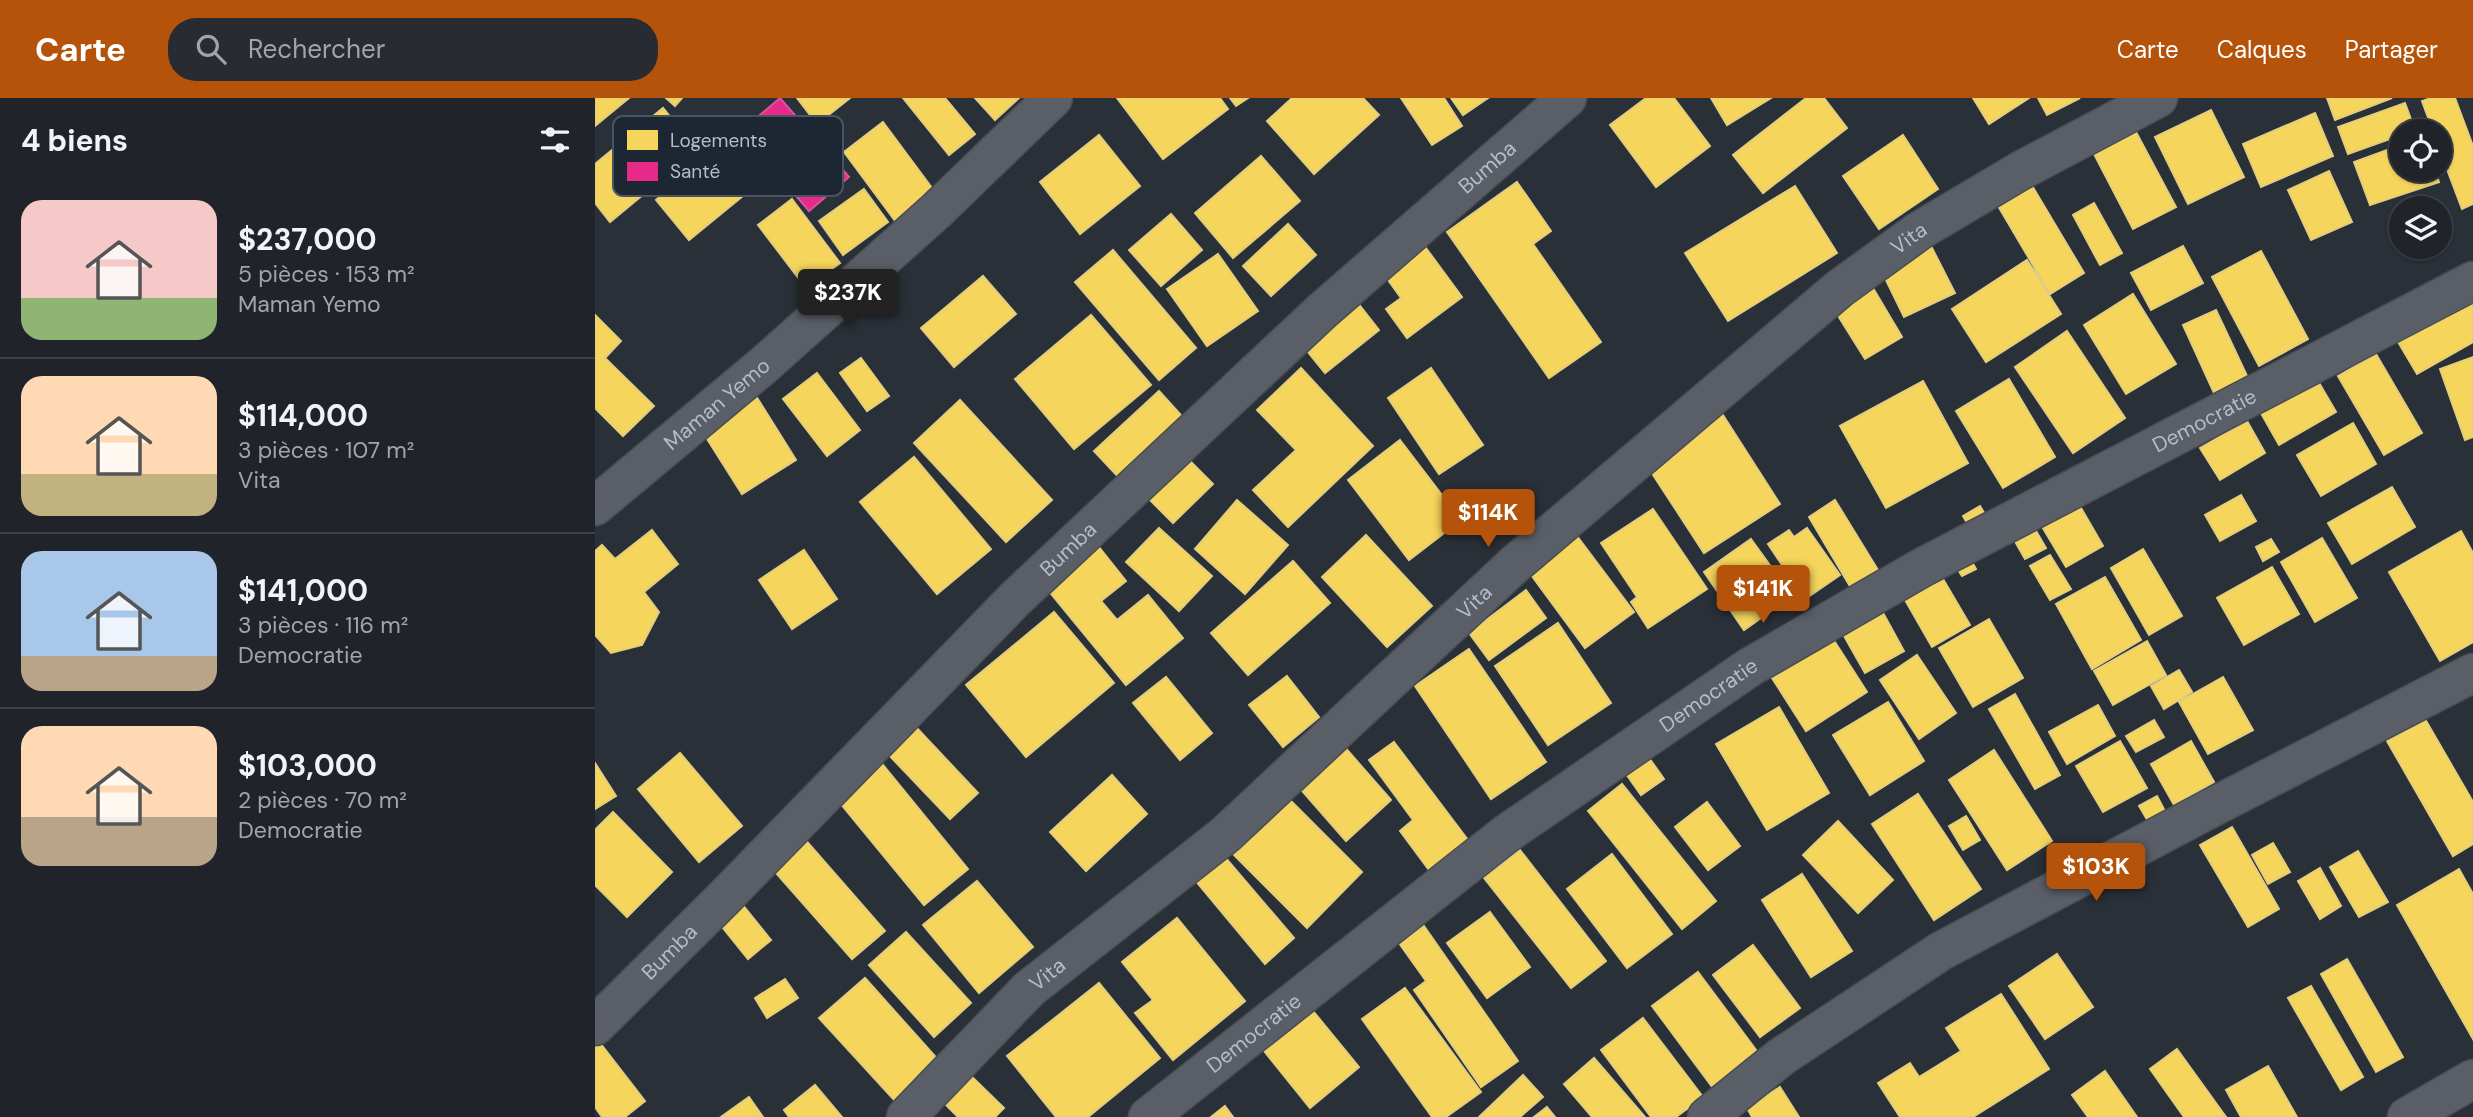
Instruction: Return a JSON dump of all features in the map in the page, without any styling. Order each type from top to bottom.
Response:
[{"type":"street","name":"Maman Yemo","points":[[595,506],[795,337],[936,211],[1052,98]]},
{"type":"street","name":"Bumba","points":[[595,1026],[724,898],[1015,599],[1322,311],[1567,98]]},
{"type":"street","name":"Vita","points":[[906,1117],[1029,989],[1225,835],[1515,564],[1839,289],[1919,231],[2020,171],[2158,98]]},
{"type":"street","name":"Democratie","points":[[1147,1117],[1506,834],[1749,667],[1923,567],[2473,281]]},
{"type":"street","points":[[1707,1117],[1781,1057],[1941,951],[2473,673]]},
{"type":"street","points":[[2407,1117],[2473,1079]]},
{"type":"building: Logements","points":[[595,98],[629,98],[595,126]]},
{"type":"building: Logements","points":[[666,98],[682,98],[675,106]]},
{"type":"building: Logements","points":[[797,98],[850,98],[827,116],[811,116]]},
{"type":"building: Logements","points":[[903,98],[945,98],[975,134],[949,155]]},
{"type":"building: Logements","points":[[975,98],[1019,98],[995,120]]},
{"type":"building: Logements","points":[[1117,98],[1220,98],[1228,109],[1163,159]]},
{"type":"building: Logements","points":[[1230,98],[1248,98],[1236,106]]},
{"type":"building: Logements","points":[[1292,98],[1363,98],[1379,115],[1314,174],[1267,121]]},
{"type":"building: Logements","points":[[1401,98],[1444,98],[1462,126],[1432,145]]},
{"type":"building: Logements","points":[[1451,98],[1488,98],[1463,115]]},
{"type":"building: Logements","points":[[1646,98],[1674,98],[1710,146],[1656,187],[1610,125]]},
{"type":"building: Logements","points":[[1711,98],[1771,98],[1727,125]]},
{"type":"building: Logements","points":[[1806,98],[1824,98],[1847,128],[1763,193],[1733,155]]},
{"type":"building: Logements","points":[[1973,98],[2029,98],[1989,124]]},
{"type":"building: Logements","points":[[2038,98],[2080,98],[2047,115]]},
{"type":"building: Logements","points":[[2327,98],[2392,98],[2335,120]]},
{"type":"building: Logements","points":[[2431,98],[2455,98],[2473,146],[2473,204],[2462,209],[2452,182],[2452,119],[2429,119],[2422,101]]},
{"type":"building: Logements","points":[[2405,103],[2411,119],[2389,119],[2389,139],[2348,154],[2338,127]]},
{"type":"building: Logements","points":[[663,108],[669,116],[653,116]]},
{"type":"building: Logements","points":[[2211,110],[2244,177],[2188,204],[2155,137]]},
{"type":"building: Logements","points":[[2315,113],[2333,156],[2261,187],[2243,144]]},
{"type":"building: Logements","points":[[883,122],[935,192],[896,222],[844,152]]},
{"type":"building: Logements","points":[[2136,132],[2176,207],[2133,229],[2094,154]]},
{"type":"building: Logements","points":[[1099,135],[1140,186],[1080,234],[1040,182]]},
{"type":"building: Logements","points":[[1903,135],[1938,189],[1879,229],[1843,176]]},
{"type":"building: Logements","points":[[613,149],[613,196],[641,196],[610,222],[595,203],[595,164]]},
{"type":"building: Logements","points":[[2389,149],[2389,182],[2439,182],[2397,196],[2389,196],[2389,199],[2370,205],[2354,162]]},
{"type":"building: Logements","points":[[1261,156],[1300,201],[1233,258],[1195,213]]},
{"type":"building: Logements","points":[[2329,171],[2352,222],[2311,240],[2288,190]]},
{"type":"building: Logements","points":[[2028,179],[2084,273],[2050,294],[1994,199]]},
{"type":"building: Logements","points":[[1517,182],[1551,231],[1533,244],[1601,342],[1549,378],[1447,232]]},
{"type":"building: Logements","points":[[1795,186],[1837,253],[1728,321],[1685,253]]},
{"type":"building: Logements","points":[[864,189],[888,222],[843,255],[819,221]]},
{"type":"building: Logements","points":[[661,196],[743,196],[689,240],[656,200]]},
{"type":"building: Logements","points":[[792,199],[840,263],[806,288],[758,225]]},
{"type":"building: Logements","points":[[2094,203],[2122,253],[2100,265],[2073,215]]},
{"type":"building: Logements","points":[[1171,214],[1202,250],[1161,286],[1129,250]]},
{"type":"building: Logements","points":[[1288,224],[1316,255],[1271,296],[1243,266]]},
{"type":"building: Logements","points":[[1423,244],[1462,297],[1407,338],[1386,309],[1401,298],[1383,273]]},
{"type":"building: Logements","points":[[1931,246],[1955,293],[1904,317],[1881,270]]},
{"type":"building: Logements","points":[[2183,246],[2203,283],[2151,310],[2131,273]]},
{"type":"building: Logements","points":[[1113,250],[1196,348],[1159,380],[1075,282]]},
{"type":"building: Logements","points":[[2261,251],[2308,339],[2259,366],[2212,277]]},
{"type":"building: Logements","points":[[1218,254],[1258,311],[1207,346],[1167,289]]},
{"type":"building: Logements","points":[[2027,260],[2061,314],[1986,362],[1952,309]]},
{"type":"building: Logements","points":[[983,276],[1016,314],[954,367],[921,328]]},
{"type":"building: Logements","points":[[1870,283],[1902,337],[1865,359],[1832,306]]},
{"type":"building: Logements","points":[[2133,294],[2176,364],[2126,394],[2084,325]]},
{"type":"building: Logements","points":[[2473,297],[2473,342],[2417,374],[2397,340]]},
{"type":"building: Logements","points":[[1354,298],[1379,330],[1325,373],[1299,341]]},
{"type":"building: Logements","points":[[2216,310],[2248,378],[2214,393],[2183,325]]},
{"type":"building: Logements","points":[[595,315],[621,341],[605,358],[654,406],[623,436],[595,408]]},
{"type":"building: Logements","points":[[1091,315],[1151,385],[1074,449],[1015,379]]},
{"type":"building: Logements","points":[[2067,331],[2125,418],[2073,453],[2015,367]]},
{"type":"building: Logements","points":[[2376,354],[2422,433],[2384,455],[2338,376]]},
{"type":"building: Logements","points":[[2473,357],[2473,437],[2465,440],[2440,369]]},
{"type":"building: Logements","points":[[861,358],[889,396],[867,411],[840,373]]},
{"type":"building: Logements","points":[[1301,368],[1373,446],[1288,527],[1253,490],[1296,450],[1257,410]]},
{"type":"building: Logements","points":[[1431,368],[1483,445],[1439,474],[1388,398]]},
{"type":"building: Logements","points":[[817,373],[860,430],[827,456],[783,399]]},
{"type":"building: Logements","points":[[2315,376],[2336,412],[2279,445],[2258,408]]},
{"type":"building: Logements","points":[[2009,379],[2055,457],[2003,488],[1956,411]]},
{"type":"building: Logements","points":[[1923,381],[1968,463],[1886,508],[1840,426]]},
{"type":"building: Logements","points":[[751,388],[796,460],[742,494],[697,423]]},
{"type":"building: Logements","points":[[1159,391],[1189,424],[1125,484],[1094,451]]},
{"type":"building: Logements","points":[[960,400],[1052,500],[1006,542],[914,443]]},
{"type":"building: Logements","points":[[1721,412],[1780,504],[1704,553],[1644,461]]},
{"type":"building: Logements","points":[[2247,421],[2265,453],[2220,480],[2200,448]]},
{"type":"building: Logements","points":[[2353,423],[2376,464],[2321,496],[2297,455]]},
{"type":"building: Logements","points":[[1400,440],[1461,520],[1409,560],[1348,480]]},
{"type":"building: Logements","points":[[1183,454],[1213,484],[1173,523],[1144,494]]},
{"type":"building: Logements","points":[[914,457],[991,549],[937,594],[860,502]]},
{"type":"building: Logements","points":[[2392,487],[2415,527],[2352,564],[2328,523]]},
{"type":"building: Logements","points":[[2241,495],[2256,521],[2220,541],[2205,515]]},
{"type":"building: Logements","points":[[1237,500],[1288,545],[1245,594],[1195,549]]},
{"type":"building: Logements","points":[[1835,500],[1881,575],[1854,593],[1809,517]]},
{"type":"building: Logements","points":[[2077,501],[2103,546],[2066,567],[2040,523]]},
{"type":"building: Logements","points":[[1980,506],[1990,523],[1973,533],[1963,516]]},
{"type":"building: Logements","points":[[1653,509],[1707,589],[1648,628],[1631,602],[1637,597],[1601,543]]},
{"type":"building: Logements","points":[[2032,524],[2046,548],[2025,559],[2012,536]]},
{"type":"building: Logements","points":[[1159,528],[1212,576],[1179,611],[1126,562]]},
{"type":"building: Logements","points":[[1571,528],[1634,612],[1585,648],[1523,564]]},
{"type":"building: Logements","points":[[1807,528],[1840,575],[1805,599],[1768,544],[1789,530],[1794,537]]},
{"type":"building: Logements","points":[[652,530],[678,564],[644,592],[659,612],[642,645],[611,653],[595,635],[595,551],[602,545],[615,559]]},
{"type":"building: Logements","points":[[2461,531],[2473,553],[2473,642],[2440,661],[2389,572]]},
{"type":"building: Logements","points":[[1366,535],[1432,606],[1387,647],[1322,577]]},
{"type":"building: Logements","points":[[2322,538],[2357,598],[2315,622],[2281,562]]},
{"type":"building: Logements","points":[[1751,539],[1792,596],[1744,630],[1704,572]]},
{"type":"building: Logements","points":[[2271,539],[2279,552],[2263,561],[2256,547]]},
{"type":"building: Logements","points":[[1099,547],[1126,581],[1101,601],[1117,620],[1148,595],[1183,638],[1126,685],[1047,589]]},
{"type":"building: Logements","points":[[2143,549],[2182,616],[2149,635],[2111,568]]},
{"type":"building: Logements","points":[[804,550],[837,599],[792,629],[759,580]]},
{"type":"building: Logements","points":[[1966,551],[1976,569],[1962,576],[1951,559]]},
{"type":"building: Logements","points":[[2050,555],[2071,589],[2050,600],[2030,566]]},
{"type":"building: Logements","points":[[1293,561],[1330,603],[1248,675],[1211,633]]},
{"type":"building: Logements","points":[[2272,567],[2299,614],[2244,645],[2217,598]]},
{"type":"building: Logements","points":[[2105,577],[2141,640],[2092,669],[2056,604]]},
{"type":"building: Logements","points":[[1943,579],[1970,625],[1932,647],[1905,600]]},
{"type":"building: Logements","points":[[1526,590],[1546,618],[1489,660],[1469,633]]},
{"type":"building: Logements","points":[[1882,611],[1904,651],[1865,673],[1843,634]]},
{"type":"building: Logements","points":[[1054,612],[1114,683],[1026,757],[966,685]]},
{"type":"building: Logements","points":[[1989,619],[2023,678],[1973,707],[1939,648]]},
{"type":"building: Logements","points":[[1558,623],[1611,703],[1548,745],[1495,666]]},
{"type":"building: Logements","points":[[1833,639],[1867,692],[1806,731],[1772,678]]},
{"type":"building: Logements","points":[[2147,641],[2166,675],[2113,705],[2094,671]]},
{"type":"building: Logements","points":[[1469,649],[1546,762],[1491,799],[1415,686]]},
{"type":"building: Logements","points":[[1917,655],[1956,713],[1919,739],[1880,680]]},
{"type":"building: Logements","points":[[2179,670],[2192,692],[2164,709],[2151,686]]},
{"type":"building: Logements","points":[[1287,676],[1319,717],[1283,747],[1249,705]]},
{"type":"building: Logements","points":[[1166,677],[1212,733],[1180,760],[1133,703]]},
{"type":"building: Logements","points":[[2223,677],[2253,730],[2208,754],[2179,702]]},
{"type":"building: Logements","points":[[2015,694],[2060,775],[2035,789],[1989,709]]},
{"type":"building: Logements","points":[[1888,702],[1924,761],[1870,795],[1833,735]]},
{"type":"building: Logements","points":[[2098,705],[2115,736],[2067,764],[2049,732]]},
{"type":"building: Logements","points":[[1779,707],[1829,793],[1767,830],[1716,744]]},
{"type":"building: Logements","points":[[2425,719],[2473,802],[2473,844],[2453,856],[2387,741]]},
{"type":"building: Logements","points":[[2154,720],[2164,737],[2136,752],[2126,736]]},
{"type":"building: Logements","points":[[914,725],[978,793],[950,819],[886,752]]},
{"type":"building: Logements","points":[[2120,741],[2147,788],[2103,812],[2076,766]]},
{"type":"building: Logements","points":[[2191,741],[2214,782],[2174,805],[2151,764]]},
{"type":"building: Logements","points":[[1394,742],[1471,844],[1432,874],[1400,831],[1413,820],[1369,760]]},
{"type":"building: Logements","points":[[1342,744],[1391,800],[1346,841],[1297,785]]},
{"type":"building: Logements","points":[[1994,750],[2052,841],[2007,870],[1949,780]]},
{"type":"building: Logements","points":[[680,753],[742,826],[699,862],[638,789]]},
{"type":"building: Logements","points":[[1647,755],[1664,779],[1641,795],[1624,771]]},
{"type":"building: Logements","points":[[879,760],[968,869],[924,905],[835,797]]},
{"type":"building: Logements","points":[[595,763],[616,796],[595,809]]},
{"type":"building: Logements","points":[[1112,775],[1147,814],[1086,871],[1050,832]]},
{"type":"building: Logements","points":[[1622,784],[1716,901],[1682,929],[1588,811]]},
{"type":"building: Logements","points":[[1918,794],[1981,889],[1934,920],[1872,824]]},
{"type":"building: Logements","points":[[2157,796],[2166,813],[2149,823],[2139,806]]},
{"type":"building: Logements","points":[[1289,799],[1362,872],[1307,928],[1234,855]]},
{"type":"building: Logements","points":[[1707,802],[1740,846],[1708,870],[1675,827]]},
{"type":"building: Logements","points":[[613,812],[672,872],[627,917],[595,885],[595,830]]},
{"type":"building: Logements","points":[[1966,816],[1980,840],[1963,850],[1949,826]]},
{"type":"building: Logements","points":[[1838,821],[1893,880],[1858,913],[1803,855]]},
{"type":"building: Logements","points":[[2232,827],[2279,909],[2248,927],[2200,845]]},
{"type":"building: Logements","points":[[802,836],[885,931],[852,959],[769,865]]},
{"type":"building: Logements","points":[[2273,843],[2290,872],[2268,884],[2252,855]]},
{"type":"building: Logements","points":[[1218,849],[1294,938],[1265,964],[1190,874]]},
{"type":"building: Logements","points":[[1520,850],[1606,961],[1571,988],[1484,878]]},
{"type":"building: Logements","points":[[2358,851],[2388,902],[2359,917],[2330,867]]},
{"type":"building: Logements","points":[[1612,854],[1672,934],[1627,968],[1567,889]]},
{"type":"building: Logements","points":[[2320,868],[2341,906],[2320,919],[2298,881]]},
{"type":"building: Logements","points":[[2459,869],[2473,894],[2473,1039],[2397,905]]},
{"type":"building: Logements","points":[[1802,874],[1852,951],[1811,977],[1762,900]]},
{"type":"building: Logements","points":[[977,881],[1033,947],[979,993],[923,925]]},
{"type":"building: Logements","points":[[737,898],[771,940],[748,959],[714,917]]},
{"type":"building: Logements","points":[[1490,912],[1530,967],[1487,998],[1447,943]]},
{"type":"building: Logements","points":[[1177,918],[1245,1001],[1173,1060],[1135,1013],[1153,1000],[1122,962]]},
{"type":"building: Logements","points":[[1424,926],[1518,1061],[1481,1087],[1414,990],[1426,981],[1399,943]]},
{"type":"building: Logements","points":[[906,932],[971,1003],[934,1037],[869,965]]},
{"type":"building: Logements","points":[[1753,945],[1800,1008],[1760,1037],[1713,975]]},
{"type":"building: Logements","points":[[2057,954],[2093,1007],[2045,1039],[2009,986]]},
{"type":"building: Logements","points":[[2347,959],[2403,1057],[2376,1072],[2321,974]]},
{"type":"building: Logements","points":[[1698,972],[1762,1058],[1716,1092],[1652,1006]]},
{"type":"building: Logements","points":[[865,978],[941,1063],[897,1103],[819,1018]]},
{"type":"building: Logements","points":[[785,979],[798,998],[767,1018],[755,998]]},
{"type":"building: Logements","points":[[1099,983],[1160,1058],[1088,1117],[1056,1117],[1007,1056]]},
{"type":"building: Logements","points":[[2311,986],[2363,1077],[2341,1090],[2288,998]]},
{"type":"building: Logements","points":[[1405,988],[1481,1092],[1446,1117],[1432,1117],[1362,1019]]},
{"type":"building: Logements","points":[[2001,994],[2049,1069],[1973,1117],[1900,1117],[1878,1083],[1910,1063],[1919,1077],[1961,1051],[1946,1028]]},
{"type":"building: Logements","points":[[1313,1011],[1359,1067],[1310,1108],[1264,1051]]},
{"type":"building: Logements","points":[[1643,1018],[1703,1097],[1676,1117],[1651,1117],[1601,1050]]},
{"type":"building: Logements","points":[[597,1039],[645,1101],[625,1117],[602,1117],[595,1107]]},
{"type":"building: Logements","points":[[2177,1049],[2226,1117],[2184,1117],[2150,1069]]},
{"type":"building: Logements","points":[[1594,1058],[1645,1117],[1592,1117],[1564,1084]]},
{"type":"building: Logements","points":[[2268,1066],[2297,1117],[2241,1117],[2226,1090]]},
{"type":"building: Logements","points":[[2105,1071],[2137,1117],[2088,1117],[2072,1095]]},
{"type":"building: Logements","points":[[968,1073],[1004,1108],[995,1117],[958,1117],[942,1101]]},
{"type":"building: Logements","points":[[1523,1075],[1543,1097],[1520,1117],[1479,1117]]},
{"type":"building: Logements","points":[[815,1085],[842,1117],[789,1117],[784,1110]]},
{"type":"building: Logements","points":[[1780,1087],[1799,1117],[1752,1117],[1747,1108]]},
{"type":"building: Logements","points":[[749,1097],[763,1117],[721,1117]]},
{"type":"building: Logements","points":[[1225,1106],[1233,1117],[1211,1117]]},
{"type":"building: Logements","points":[[1547,1107],[1555,1117],[1534,1117]]},
{"type":"building: Santé","points":[[780,98],[796,116],[759,116]]},
{"type":"building: Santé","points":[[843,170],[849,177],[843,182]]},
{"type":"building: Santé","points":[[796,196],[827,196],[809,211]]}]
